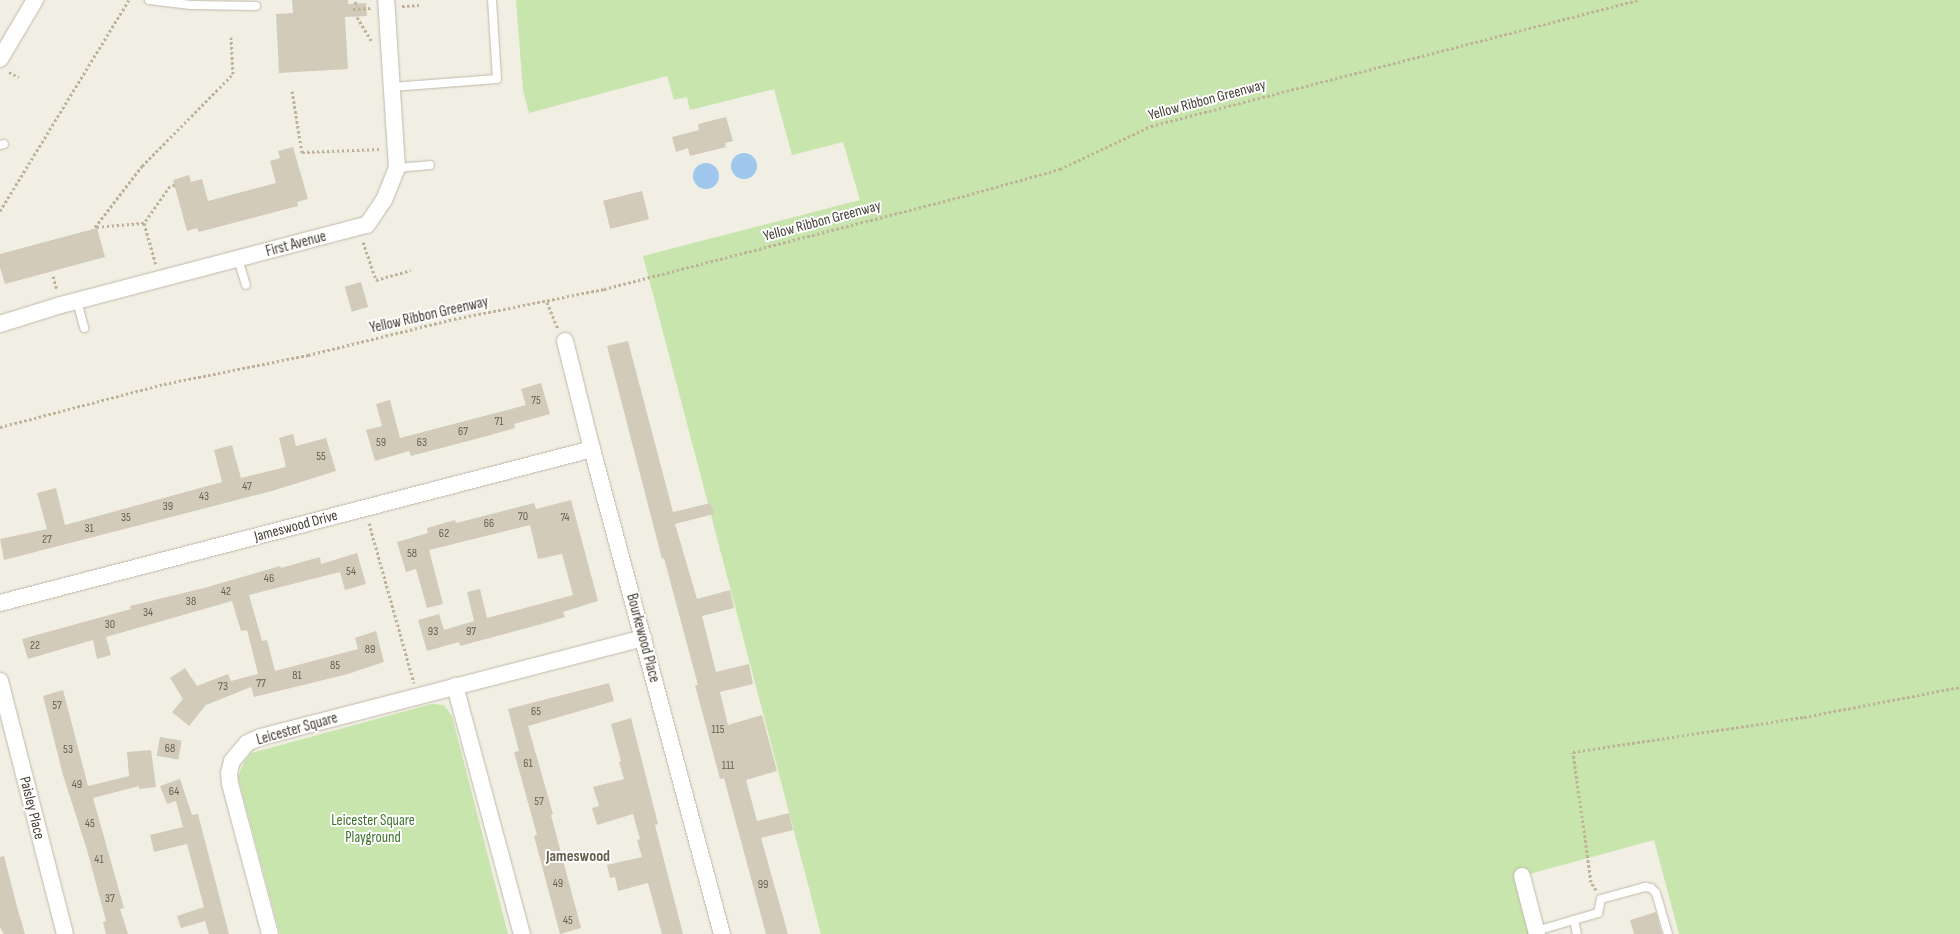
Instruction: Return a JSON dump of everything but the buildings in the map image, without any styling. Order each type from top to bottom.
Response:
[{"type":"street","points":[[0,59],[35,0]]},
{"type":"street","name":"First Avenue","points":[[0,324],[77,301],[367,225],[384,200],[397,168],[386,0]]},
{"type":"street","name":"Bourkewood Place","points":[[565,341],[592,449],[722,934]]},
{"type":"street","name":"Jameswood Drive","points":[[0,603],[592,449]]},
{"type":"street","name":"Leicester Square","points":[[270,934],[230,784],[229,773],[232,761],[247,743],[261,737],[643,638]]},
{"type":"street","name":"Paisley Place","points":[[0,681],[65,934]]},
{"type":"street","points":[[455,686],[522,934]]},
{"type":"street","points":[[1522,876],[1536,933]]},
{"type":"lane","points":[[149,0],[191,5],[256,6]]},
{"type":"lane","points":[[392,87],[497,79],[492,0]]},
{"type":"lane","points":[[397,168],[430,165]]},
{"type":"lane","points":[[238,259],[246,285]]},
{"type":"lane","points":[[77,301],[84,328]]},
{"type":"lane","points":[[1536,933],[1598,913],[1601,899],[1643,887],[1651,888],[1657,897],[1668,934]]},
{"type":"lane","points":[[1574,920],[1577,934]]},
{"type":"path","points":[[0,211],[128,0]]},
{"type":"path","name":"Yellow Ribbon Greenway","points":[[0,427],[164,384],[308,355],[454,319],[547,302],[604,289],[1044,175],[1078,162],[1129,135],[1151,126],[1638,0]]},
{"type":"path","points":[[144,223],[95,227],[142,166],[233,74],[231,37]]},
{"type":"path","points":[[292,91],[302,152],[396,149]]},
{"type":"path","points":[[144,223],[170,186],[174,185]]},
{"type":"path","points":[[144,223],[160,280]]},
{"type":"path","points":[[357,227],[376,280],[411,270]]},
{"type":"path","points":[[547,302],[561,336],[565,341]]},
{"type":"path","points":[[364,508],[417,696]]},
{"type":"path","points":[[1601,899],[1591,882],[1573,752],[1804,717],[1960,687]]},
{"type":"green space","points":[[516,0],[1960,0],[1960,934],[1679,934],[1654,840],[1522,876],[1537,934],[821,934],[643,256],[860,200],[843,142],[792,155],[774,89],[690,110],[687,97],[674,100],[667,76],[529,113],[523,90]]},
{"type":"green space","name":"Leicester Square Playground","points":[[432,704],[444,705],[452,716],[508,934],[280,934],[238,777],[244,762],[251,753]]},
{"type":"water","points":[[744,153],[753,157],[757,166],[753,175],[744,179],[735,175],[731,166],[735,157]]},
{"type":"water","points":[[706,163],[715,167],[719,176],[715,185],[706,189],[697,185],[693,176],[697,167]]},
{"type":"district","name":"Jameswood","points":[[578,857]]}]
